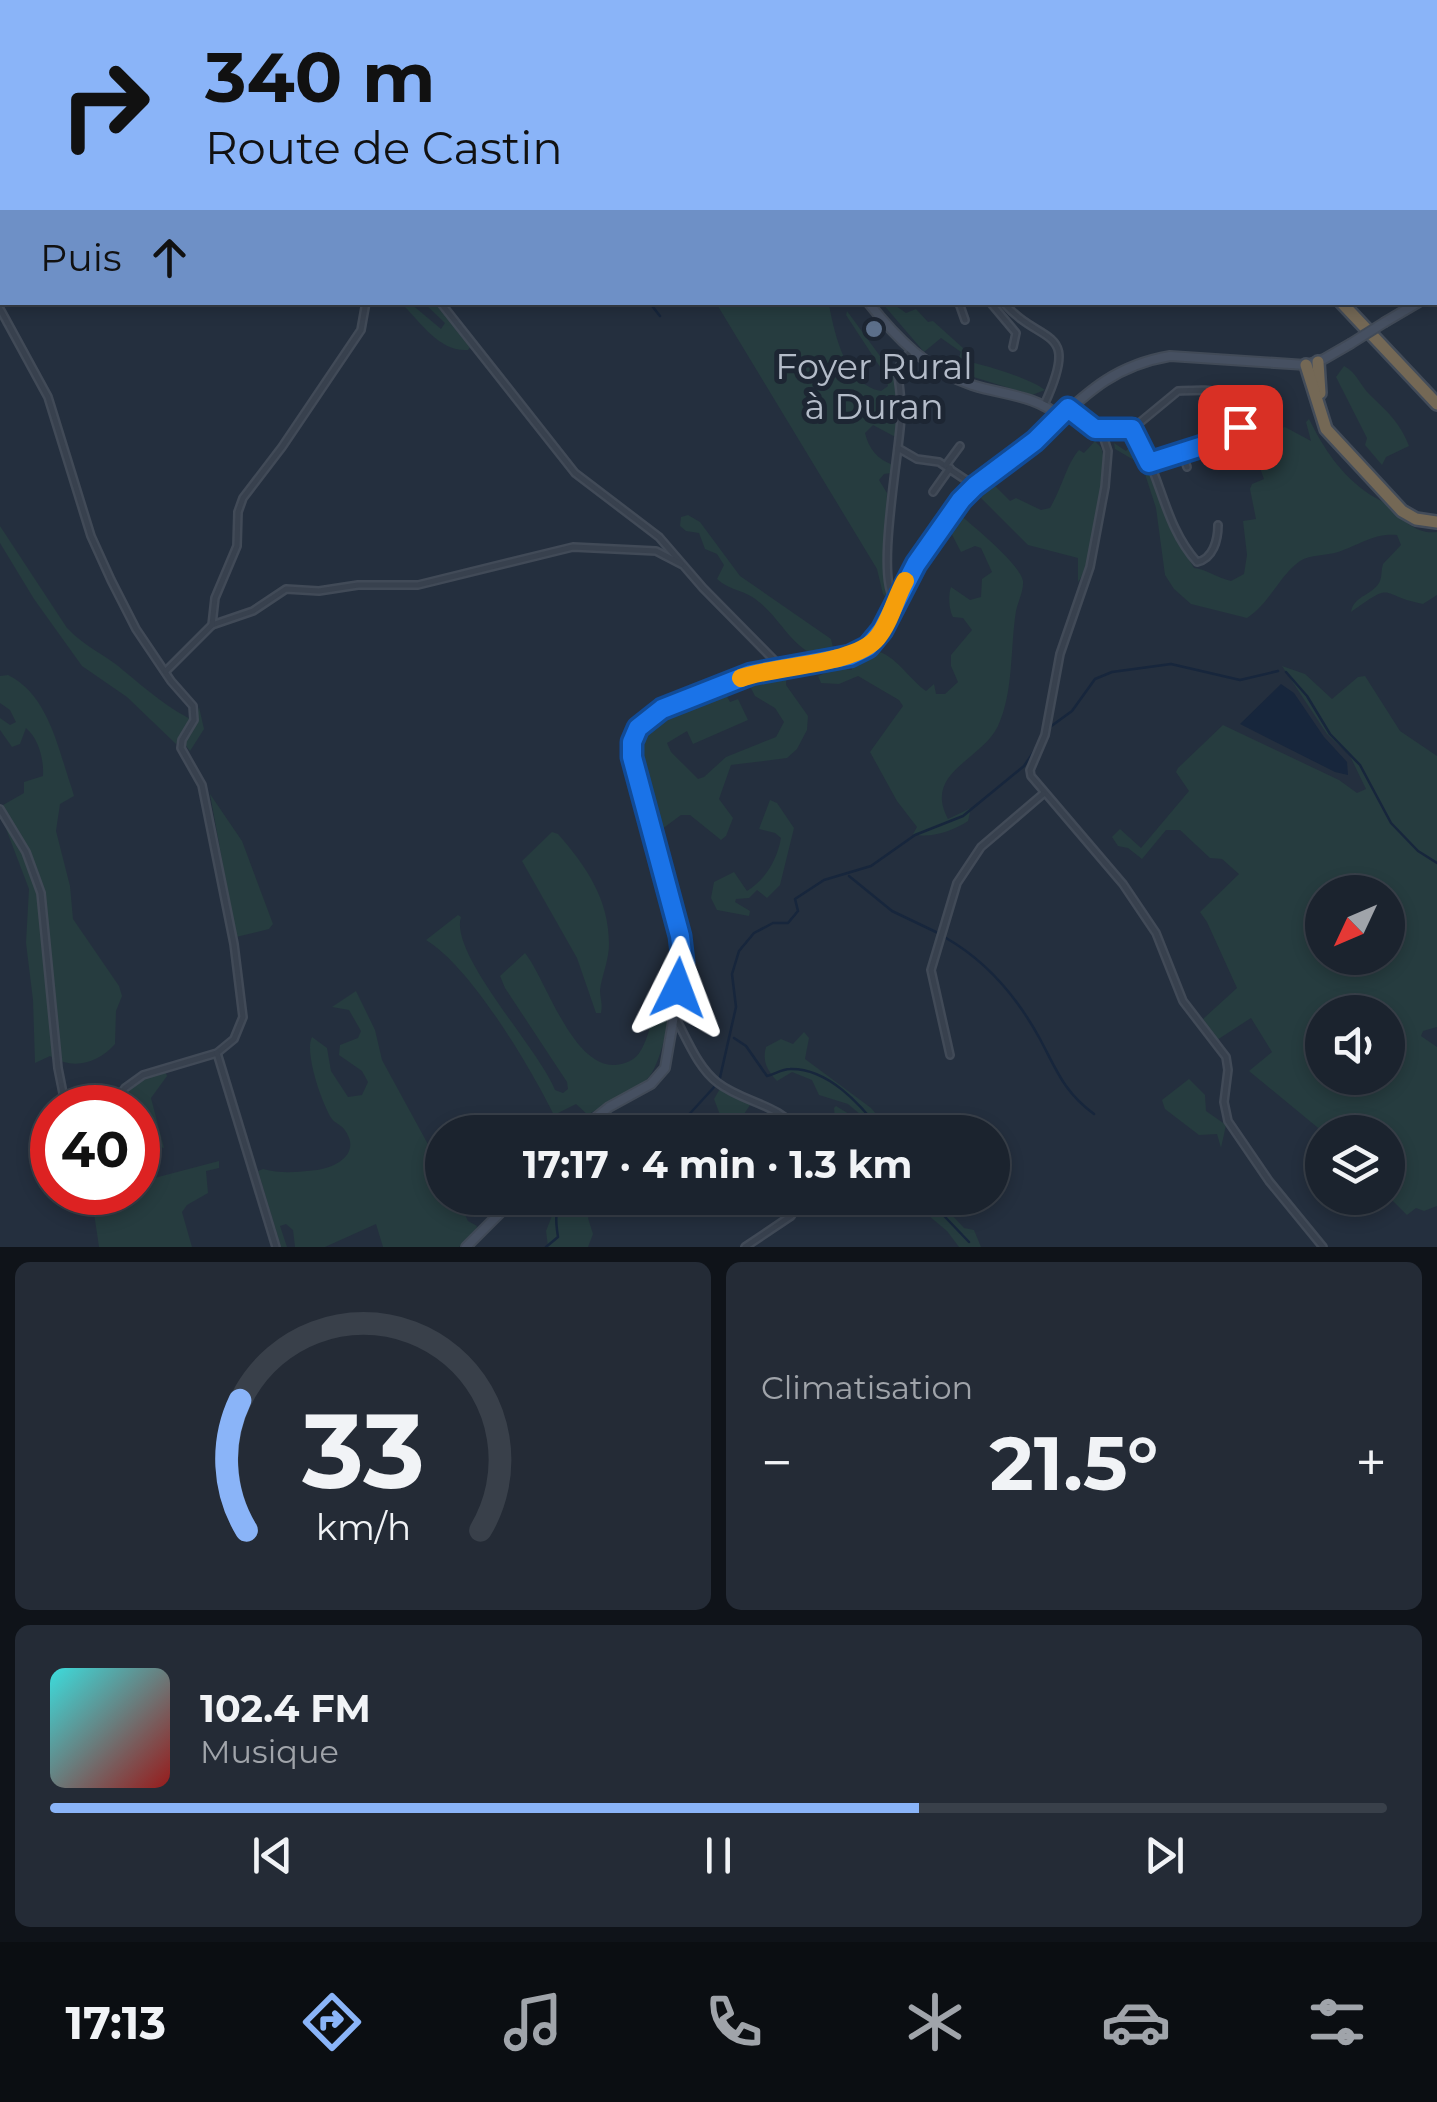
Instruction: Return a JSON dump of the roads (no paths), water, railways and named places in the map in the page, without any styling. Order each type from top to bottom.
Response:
[{"type":"highway","points":[[1344,305],[1437,404]]},
{"type":"highway","points":[[1312,363],[1320,416],[1334,440],[1402,511],[1416,519],[1437,519]]},
{"type":"street","points":[[212,625],[215,598],[237,546],[240,504],[361,330],[365,305]]},
{"type":"street","points":[[442,305],[575,473],[648,527],[780,666]]},
{"type":"street","points":[[871,305],[912,350],[957,379],[1045,404],[1060,417]]},
{"type":"street","points":[[959,305],[965,320]]},
{"type":"street","points":[[993,305],[1016,332],[1013,347]]},
{"type":"street","points":[[1005,305],[1018,318],[1042,330],[1059,353],[1059,370],[1045,404]]},
{"type":"street","points":[[598,1115],[658,1077],[668,1058],[683,962],[680,936],[632,757],[632,742],[644,721],[662,709],[738,678],[859,652],[882,630],[916,564],[975,486],[1018,456],[1106,378],[1158,358],[1180,356],[1287,365],[1312,363],[1414,305]]},
{"type":"street","points":[[0,311],[48,398],[91,536],[111,580],[136,629],[164,672],[193,706],[194,720],[181,748],[202,784],[234,944],[243,1017],[234,1039],[217,1053],[142,1075],[129,1085]]},
{"type":"street","points":[[895,600],[887,589],[888,534],[902,413],[897,369],[912,350]]},
{"type":"street","points":[[1095,429],[1132,429],[1174,393],[1223,393],[1232,402],[1240,427],[1236,436],[1149,463]]},
{"type":"street","points":[[1068,408],[1095,429],[1108,451],[1095,546],[1060,654],[1046,736],[1030,770],[1043,794],[1123,884],[1156,932],[1183,1001],[1226,1057],[1224,1102],[1228,1121],[1270,1182],[1323,1247]]},
{"type":"street","points":[[1132,429],[1176,533],[1197,562],[1213,549],[1218,525]]},
{"type":"street","points":[[1226,442],[1231,457]]},
{"type":"street","points":[[933,492],[960,446]]},
{"type":"street","points":[[898,448],[917,459],[948,467],[975,486]]},
{"type":"street","points":[[1182,452],[1187,466]]},
{"type":"street","points":[[164,672],[212,625],[253,611],[286,588],[319,591],[358,585],[418,585],[573,546],[656,551],[688,569]]},
{"type":"street","points":[[950,1055],[931,970],[957,883],[981,848],[1043,794]]},
{"type":"street","points":[[0,809],[26,852],[40,893],[61,1085]]},
{"type":"street","points":[[674,1014],[698,1059],[716,1081],[783,1115]]},
{"type":"street","points":[[217,1053],[276,1247]]},
{"type":"street","points":[[470,1244],[498,1215]]},
{"type":"street","points":[[744,1247],[792,1215]]},
{"type":"street","points":[[470,1244],[484,1247]]},
{"type":"water","points":[[1281,684],[1294,693],[1324,737],[1347,762],[1348,775],[1240,724]]},
{"type":"waterway","points":[[651,305],[660,316]]},
{"type":"waterway","points":[[1050,727],[1072,711],[1095,679],[1112,672],[1171,664],[1240,680],[1278,671]]},
{"type":"waterway","points":[[1286,672],[1307,696],[1330,734],[1360,765],[1391,823],[1418,851],[1437,863]]},
{"type":"waterway","points":[[719,1082],[736,1007],[732,974],[739,951],[754,933],[773,923],[788,923],[798,911],[795,899],[824,880],[871,866],[915,835],[963,816],[1024,766],[1037,747]]},
{"type":"waterway","points":[[849,876],[892,911],[938,933]]},
{"type":"waterway","points":[[946,938],[988,969],[1011,995],[1068,1089],[1094,1114]]},
{"type":"waterway","points":[[734,1038],[746,1046],[767,1076],[790,1069],[817,1074],[853,1099],[867,1115]]},
{"type":"waterway","points":[[689,1115],[716,1085]]},
{"type":"waterway","points":[[546,1247],[558,1237],[557,1215]]},
{"type":"waterway","points":[[943,1215],[969,1242]]},
{"type":"place","name":"Foyer Rural à Duran","points":[[874,329]]}]
